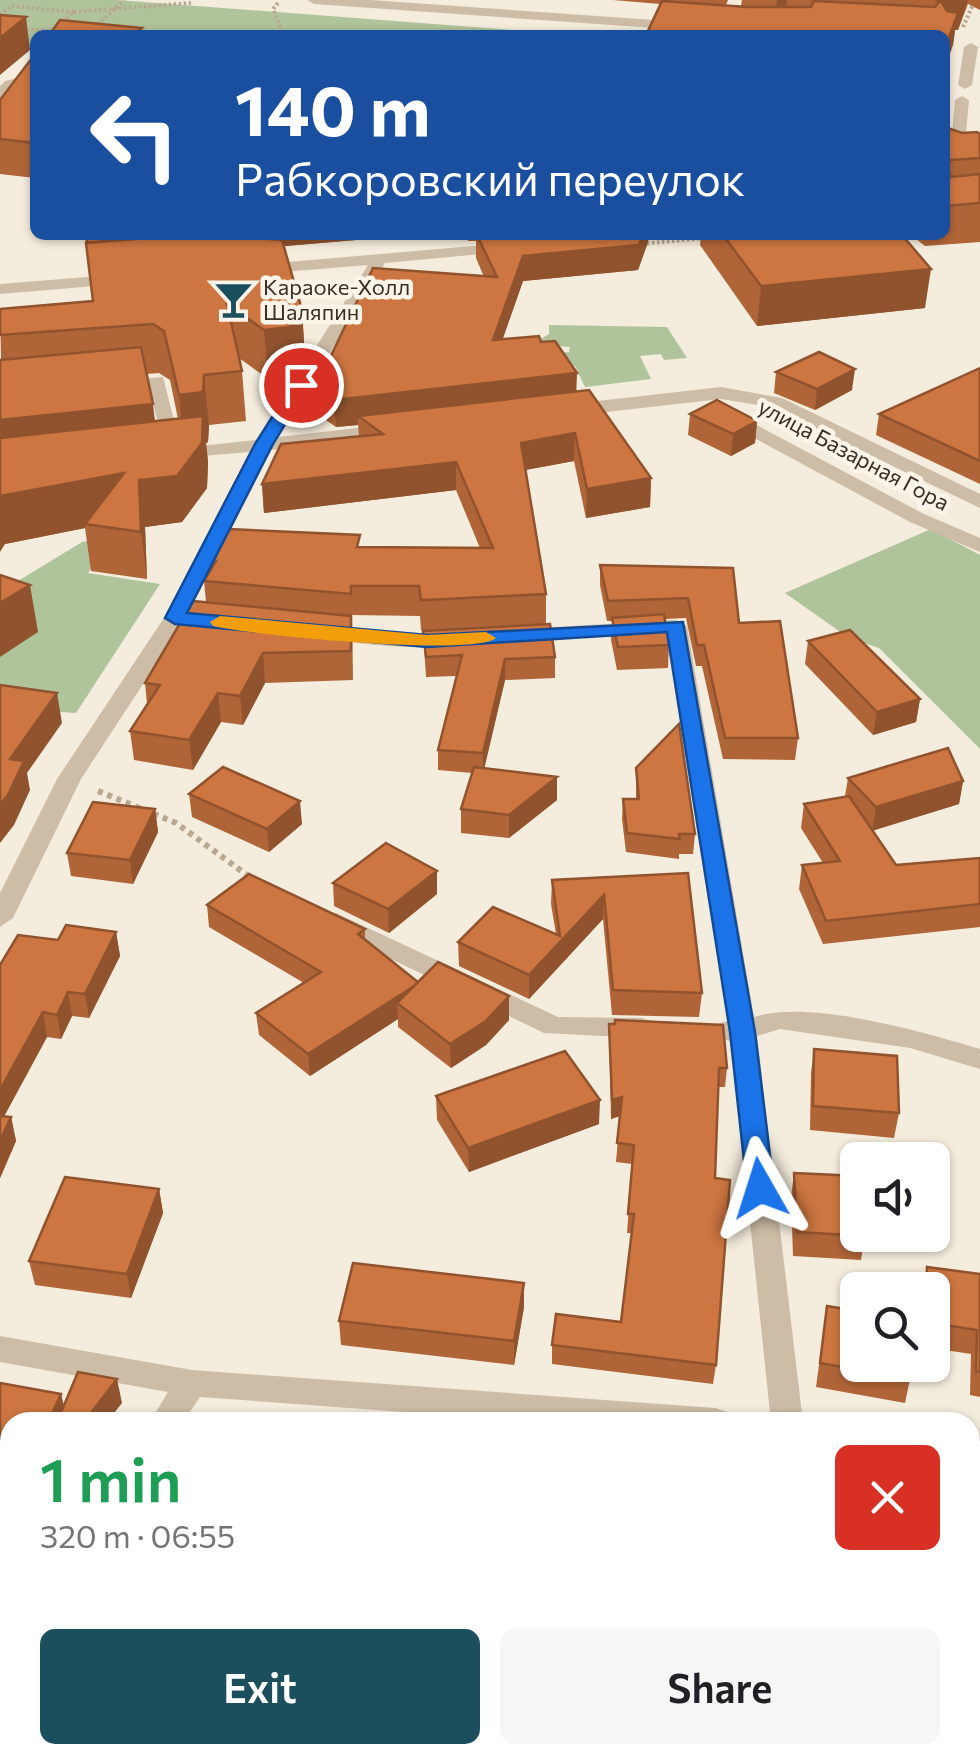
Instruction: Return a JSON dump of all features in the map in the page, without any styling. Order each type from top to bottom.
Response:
[{"type":"street","points":[[314,0],[692,18]]},
{"type":"street","points":[[448,0],[519,7],[630,29],[708,28]]},
{"type":"street","points":[[581,30],[587,20]]},
{"type":"street","points":[[969,41],[958,102],[959,133],[979,163]]},
{"type":"street","points":[[0,94],[10,84],[30,79]]},
{"type":"street","points":[[958,102],[980,112]]},
{"type":"street","points":[[950,154],[979,163]]},
{"type":"street","points":[[248,270],[532,246]]},
{"type":"street","points":[[0,918],[69,779],[185,619],[264,444],[379,260]]},
{"type":"street","points":[[0,289],[137,278]]},
{"type":"street","points":[[102,386],[157,381],[164,456],[403,429]]},
{"type":"street","name":"улица Базарная Гора","points":[[720,394],[724,414],[917,518],[980,546]]},
{"type":"street","name":"улица Базарная Гора","points":[[542,413],[720,394],[775,402],[980,502]]},
{"type":"street","points":[[291,629],[427,641],[676,626],[743,1032],[786,1412]]},
{"type":"street","points":[[261,886],[554,1026],[667,1029]]},
{"type":"street","points":[[705,1030],[743,1032],[779,1019],[912,1038],[980,1059]]},
{"type":"street","points":[[0,1349],[192,1383],[582,1412]]},
{"type":"street","points":[[173,1412],[192,1383]]},
{"type":"path","points":[[50,10],[61,0]]},
{"type":"path","points":[[92,30],[124,0]]},
{"type":"path","points":[[969,41],[975,0]]},
{"type":"path","points":[[1,13],[10,6],[74,12],[191,3]]},
{"type":"path","points":[[278,4],[273,9],[281,30]]},
{"type":"path","points":[[57,30],[74,12]]},
{"type":"path","points":[[17,28],[32,30]]},
{"type":"path","points":[[18,44],[30,45]]},
{"type":"path","points":[[69,779],[176,823],[261,886]]},
{"type":"green space","points":[[0,0],[117,0],[514,30],[30,30],[30,50],[0,47]]},
{"type":"green space","points":[[549,325],[667,327],[687,358],[640,356],[651,379],[585,387],[575,366],[541,369],[542,354],[569,352],[570,347],[542,345],[539,340],[549,334]]},
{"type":"green space","points":[[931,529],[980,555],[980,749],[879,648],[849,638],[785,593]]},
{"type":"green space","points":[[111,537],[88,573],[160,584],[76,713],[0,708],[0,592],[82,542]]},
{"type":"building","points":[[936,0],[949,0],[941,1],[947,11],[958,13],[950,35],[950,30],[648,30],[662,1],[747,7],[811,7],[814,1],[935,7],[939,2]]},
{"type":"building","points":[[0,15],[26,17],[0,38]]},
{"type":"building","points":[[60,20],[142,28],[140,30],[53,30]]},
{"type":"building","points":[[30,61],[30,142],[0,139],[0,100]]},
{"type":"building","points":[[950,129],[980,134],[980,158],[950,160]]},
{"type":"building","points":[[950,174],[951,177],[980,174],[980,203],[950,206]]},
{"type":"building","points":[[282,240],[302,310],[290,327],[264,330],[227,304],[242,371],[204,375],[203,392],[179,395],[164,331],[153,324],[0,335],[0,309],[93,301],[86,243]]},
{"type":"building","points":[[479,240],[641,240],[639,245],[523,256],[493,340],[539,336],[541,342],[555,341],[577,373],[334,400],[316,387],[373,268],[497,277]]},
{"type":"building","points":[[727,240],[906,240],[931,269],[761,286]]},
{"type":"building","points":[[141,347],[153,404],[0,420],[0,360]]},
{"type":"building","points":[[819,352],[855,369],[817,389],[776,372]]},
{"type":"building","points":[[980,368],[980,461],[879,414]]},
{"type":"building","points":[[589,390],[651,478],[587,489],[575,433],[521,443],[546,594],[421,600],[419,586],[351,586],[351,594],[204,581],[216,561],[210,561],[229,529],[360,535],[357,547],[493,548],[456,462],[262,484],[281,444],[383,434],[358,416]]},
{"type":"building","points":[[717,400],[757,421],[733,434],[690,414]]},
{"type":"building","points":[[203,416],[202,443],[177,476],[139,480],[141,532],[85,524],[124,473],[0,496],[0,438]]},
{"type":"building","points":[[600,565],[733,568],[739,623],[780,621],[798,738],[725,738],[704,645],[697,645],[688,598],[608,601]]},
{"type":"building","points":[[0,575],[30,585],[0,603]]},
{"type":"building","points":[[193,601],[351,616],[351,651],[263,653],[240,696],[218,693],[189,740],[130,731],[160,685],[145,683]]},
{"type":"building","points":[[664,614],[669,645],[618,647],[612,618]]},
{"type":"building","points":[[550,624],[555,657],[505,659],[483,753],[438,750],[462,655],[426,657],[423,631]]},
{"type":"building","points":[[850,630],[920,699],[877,712],[808,641]]},
{"type":"building","points":[[0,685],[57,693],[10,759],[24,761],[0,805]]},
{"type":"building","points":[[679,724],[695,834],[679,834],[680,839],[627,833],[623,799],[639,799],[636,768]]},
{"type":"building","points":[[948,748],[963,781],[876,807],[848,778]]},
{"type":"building","points":[[223,767],[300,801],[267,829],[189,794]]},
{"type":"building","points":[[474,767],[557,777],[509,815],[461,809]]},
{"type":"building","points":[[849,796],[896,865],[980,858],[980,904],[826,921],[802,865],[840,861],[804,804]]},
{"type":"building","points":[[93,802],[155,809],[130,860],[67,853]]},
{"type":"building","points":[[386,843],[437,871],[388,909],[333,883]]},
{"type":"building","points":[[688,873],[702,993],[613,990],[604,895],[529,975],[458,942],[493,907],[560,936],[552,880]]},
{"type":"building","points":[[249,874],[365,929],[358,934],[419,983],[308,1054],[256,1013],[321,972],[207,905]]},
{"type":"building","points":[[66,925],[116,932],[85,994],[68,992],[57,1015],[43,1012],[0,1090],[0,965],[18,935],[58,940]]},
{"type":"building","points":[[438,962],[509,996],[486,1021],[450,1044],[397,1003]]},
{"type":"building","points":[[615,1020],[723,1025],[727,1068],[719,1068],[715,1178],[730,1180],[716,1365],[552,1345],[556,1314],[621,1322],[634,1214],[628,1214],[634,1145],[617,1143],[622,1097],[612,1100],[609,1024],[615,1024]]},
{"type":"building","points":[[814,1049],[897,1056],[899,1113],[813,1106]]},
{"type":"building","points":[[565,1051],[600,1100],[468,1148],[436,1096]]},
{"type":"building","points":[[0,1116],[11,1117],[0,1141]]},
{"type":"building","points":[[794,1173],[840,1175],[840,1235],[797,1232]]},
{"type":"building","points":[[65,1177],[159,1189],[127,1274],[29,1261]]},
{"type":"building","points":[[353,1263],[524,1283],[514,1341],[339,1321]]},
{"type":"building","points":[[927,1267],[980,1274],[980,1372],[976,1371],[977,1330],[950,1326],[950,1272],[927,1272]]},
{"type":"building","points":[[827,1306],[840,1308],[840,1367],[820,1363]]},
{"type":"building","points":[[78,1372],[117,1379],[92,1412],[61,1412]]},
{"type":"building","points":[[0,1383],[61,1394],[53,1412],[0,1412]]},
{"type":"slow traffic","points":[[220,622],[427,641],[486,638]]},
{"type":"place","name":"Караоке-Холл Шаляпин","points":[[233,299]]},
{"type":"route","points":[[301,385],[264,444],[175,618],[427,641],[676,626],[743,1032],[760,1188]]}]
